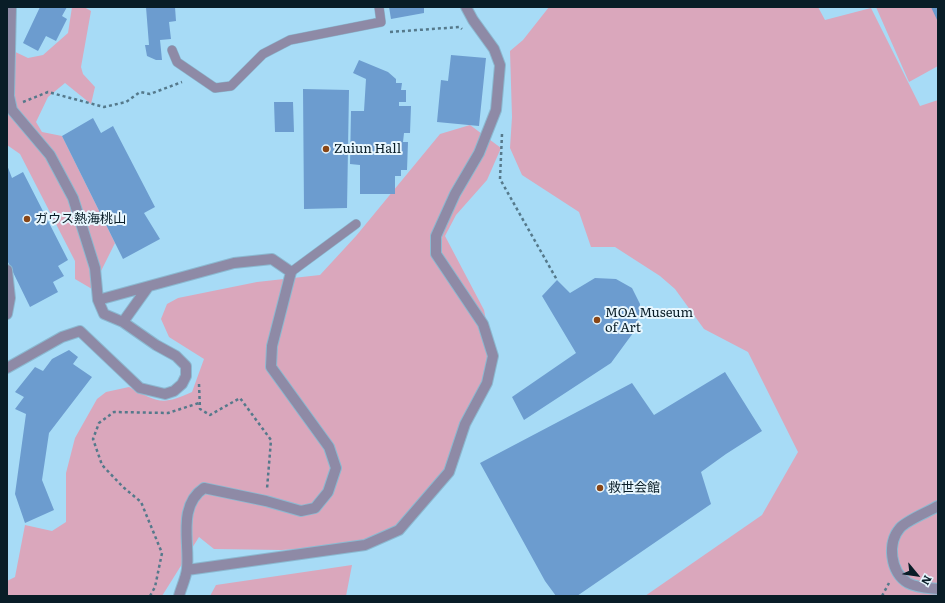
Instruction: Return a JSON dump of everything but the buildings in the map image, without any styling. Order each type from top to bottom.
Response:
[{"type":"street","points":[[7,368],[62,337],[80,331],[140,388],[165,394],[174,391],[182,384],[186,376],[186,366],[176,356],[156,346],[123,322],[104,314],[98,300],[95,268],[73,198],[50,155],[11,107],[9,96],[10,7]]},
{"type":"street","points":[[187,570],[365,545],[399,530],[449,472],[465,424],[487,383],[493,356],[483,324],[436,254],[436,236],[455,194],[479,153],[496,110],[500,65],[494,49],[473,20],[466,7]]},
{"type":"street","points":[[98,300],[234,263],[272,259],[290,272],[272,346],[271,367],[329,447],[336,468],[328,492],[315,508],[301,511],[266,501],[204,488],[196,493],[186,516],[187,570],[178,596]]},
{"type":"street","points":[[7,270],[10,298],[7,314]]},
{"type":"street","points":[[123,322],[148,287]]},
{"type":"street","points":[[938,506],[901,527],[893,538],[891,552],[896,570],[907,582],[920,588],[938,589]]},
{"type":"lane","points":[[172,50],[177,62],[215,88],[230,86],[263,54],[290,40],[381,22],[379,7]]},
{"type":"lane","points":[[290,272],[356,224]]},
{"type":"path","points":[[382,32],[460,27]]},
{"type":"path","points":[[11,107],[48,92],[104,107],[126,102],[140,92],[150,94],[182,82]]},
{"type":"path","points":[[500,179],[557,280]]},
{"type":"path","points":[[186,366],[198,373],[200,409],[210,415],[240,398],[271,440],[266,501]]},
{"type":"path","points":[[150,596],[155,587],[162,553],[141,502],[122,487],[102,464],[93,439],[99,423],[114,412],[168,413],[199,403]]},
{"type":"shaded area","points":[[72,7],[84,7],[91,11],[81,67],[83,74],[95,87],[91,104],[65,83],[48,97],[36,122],[42,132],[62,136],[115,243],[92,289],[75,279],[75,261],[20,154],[7,145],[7,48],[28,58],[43,55],[68,33]]},
{"type":"shaded area","points":[[549,7],[818,7],[825,20],[871,8],[920,106],[938,100],[938,596],[645,596],[762,515],[798,452],[748,352],[704,329],[675,289],[660,276],[615,247],[591,247],[579,212],[522,175],[510,148],[512,117],[510,51],[523,40]]},
{"type":"shaded area","points":[[876,7],[934,7],[938,14],[938,66],[909,82]]},
{"type":"shaded area","points":[[470,125],[501,148],[487,180],[456,215],[445,236],[484,310],[493,356],[447,470],[411,518],[365,545],[281,550],[214,549],[199,537],[162,596],[7,596],[7,581],[15,577],[25,525],[52,531],[66,522],[66,473],[75,438],[97,399],[106,392],[129,387],[153,399],[166,401],[192,392],[204,359],[169,337],[161,319],[167,304],[178,298],[257,282],[320,275],[356,236],[440,134]]},
{"type":"shaded area","points":[[352,565],[346,596],[210,596],[216,585]]},
{"type":"place","name":"Zuiun Hall","points":[[326,149]]},
{"type":"place","name":"ガウス熱海桃山","points":[[27,219]]},
{"type":"place","name":"MOA Museum of Art","points":[[597,320]]},
{"type":"place","name":"救世会館","points":[[600,488]]}]
